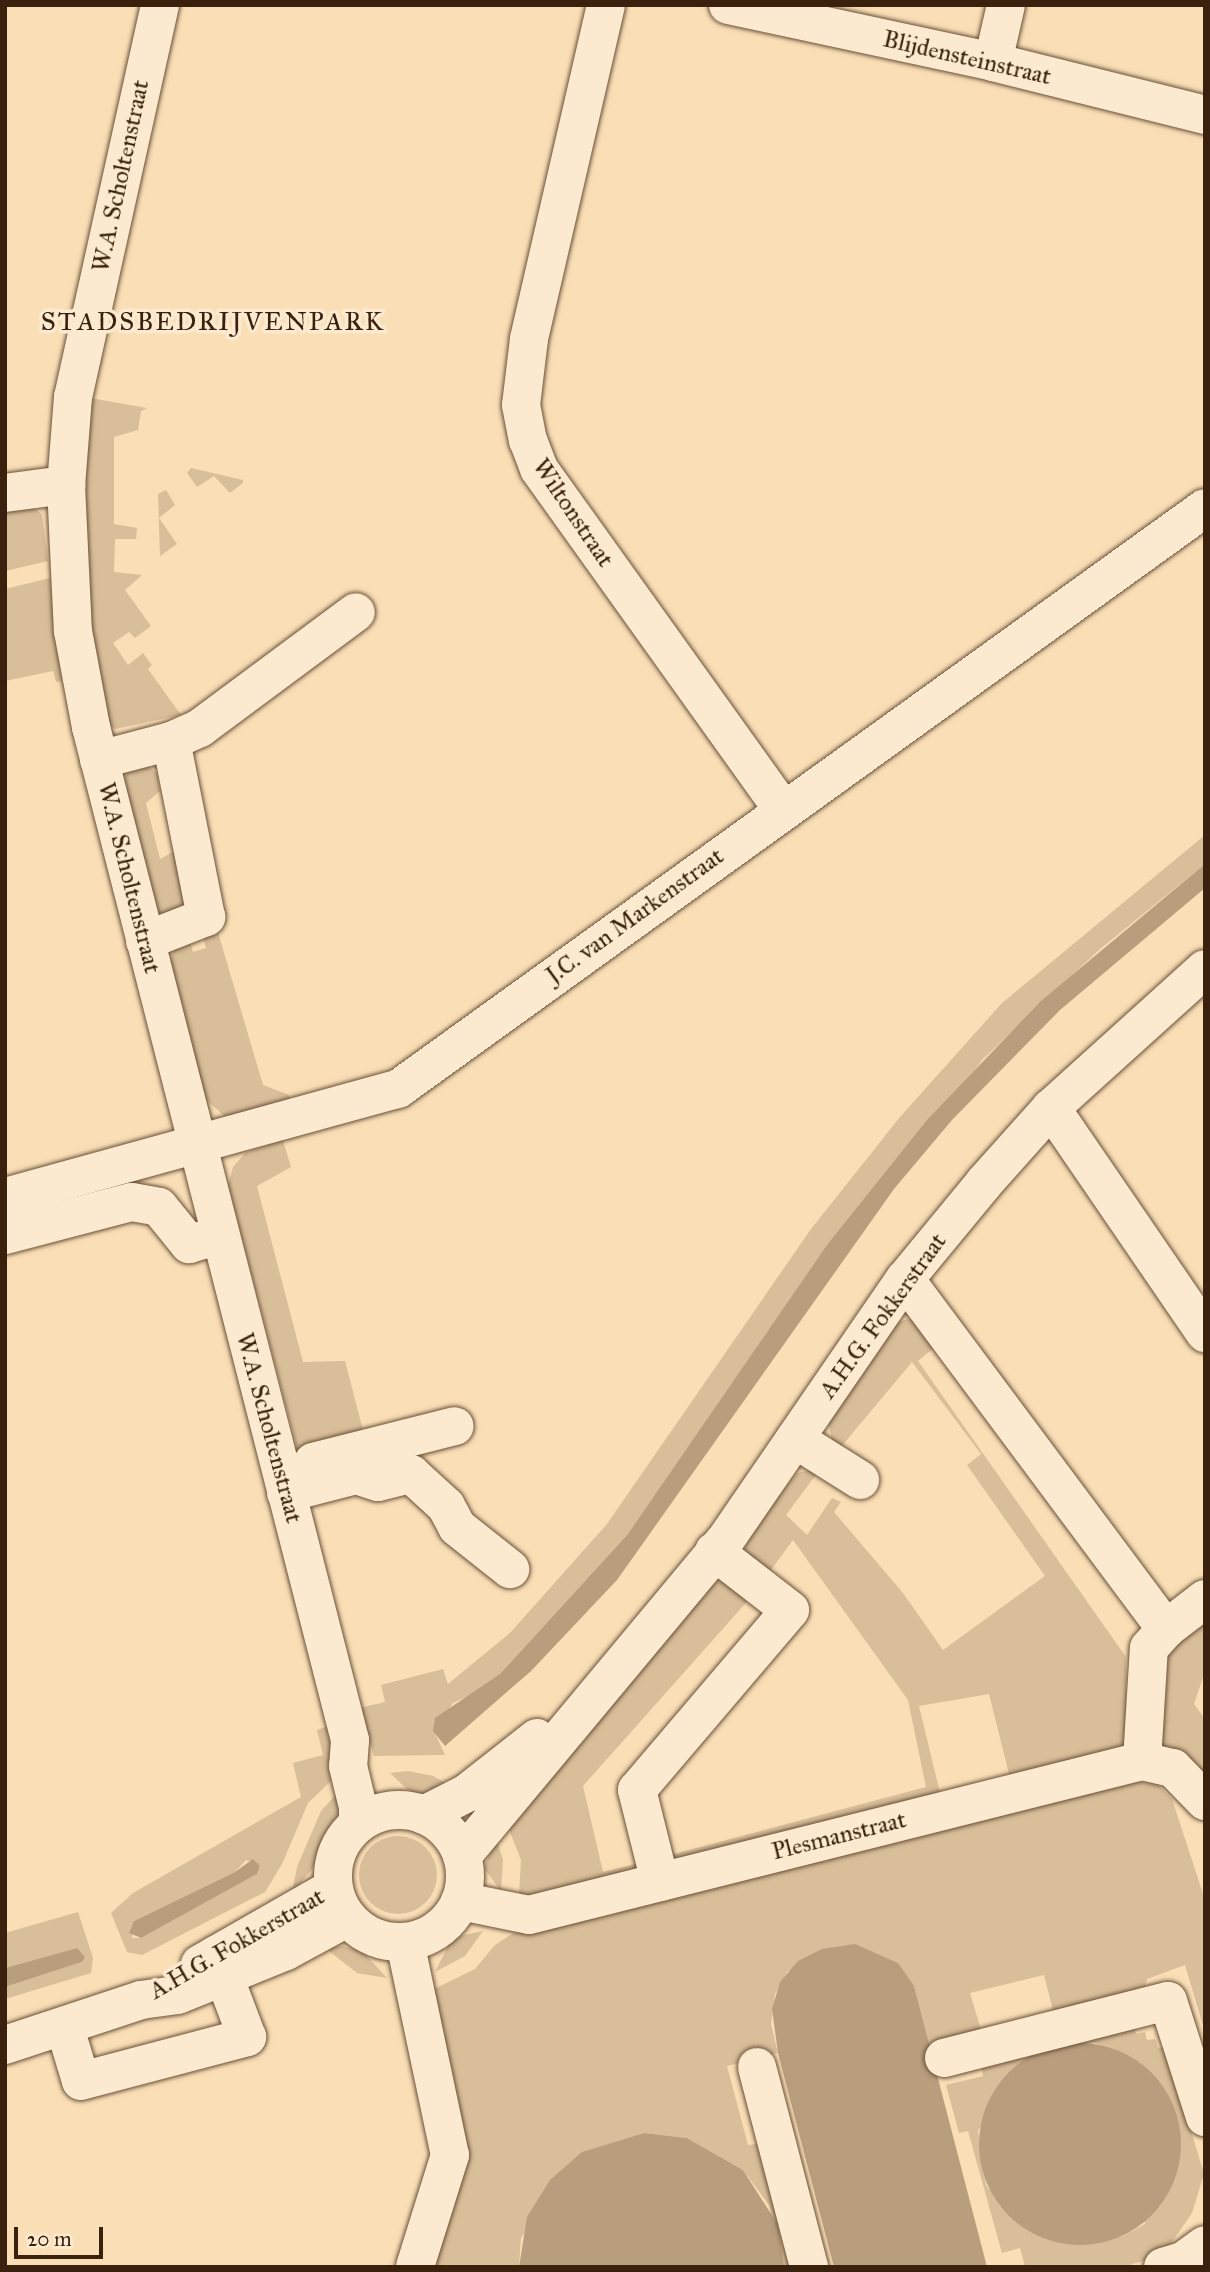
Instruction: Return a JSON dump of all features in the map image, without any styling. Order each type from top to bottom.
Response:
[{"type":"street","name":"W.A. Scholtenstraat","points":[[160,5],[74,397],[66,485],[73,631],[99,760],[220,1236],[224,1315],[242,1386],[284,1482],[350,1740],[365,1759],[390,1816]]},
{"type":"street","name":"Wiltonstraat","points":[[606,5],[529,339],[521,405],[528,440],[539,469],[782,809]]},
{"type":"street","name":"Blijdensteinstraat","points":[[728,5],[993,62],[1205,115]]},
{"type":"street","points":[[993,62],[1006,5]]},
{"type":"street","points":[[5,494],[66,485]]},
{"type":"street","name":"J.C. van Markenstraat","points":[[5,1197],[62,1201],[127,1184],[197,1148],[398,1089],[782,809],[1205,508]]},
{"type":"street","points":[[99,760],[172,741],[200,728],[356,611]]},
{"type":"street","points":[[145,941],[206,917],[172,741]]},
{"type":"street","name":"A.H.G. Fokkerstraat","points":[[462,1856],[579,1721],[597,1693],[714,1551],[905,1279],[1051,1108],[1205,969]]},
{"type":"street","points":[[1051,1108],[1205,1333]]},
{"type":"street","points":[[127,1184],[159,1207],[189,1244],[220,1236]]},
{"type":"street","points":[[5,1235],[62,1201]]},
{"type":"street","points":[[905,1279],[1166,1629]]},
{"type":"street","points":[[284,1482],[455,1426]]},
{"type":"street","points":[[795,1439],[860,1480]]},
{"type":"street","points":[[284,1482],[356,1475],[378,1482],[411,1474],[446,1506],[457,1527],[510,1569]]},
{"type":"street","points":[[660,1882],[637,1790],[790,1610],[714,1551]]},
{"type":"street","points":[[1142,1761],[1149,1648],[1166,1629],[1205,1599]]},
{"type":"street","name":"A.H.G. Fokkerstraat","points":[[390,1816],[467,1793],[597,1693]]},
{"type":"street","name":"Plesmanstraat","points":[[460,1901],[529,1915],[1142,1761],[1173,1768],[1205,1801]]},
{"type":"street","points":[[390,1816],[448,1832],[462,1856],[464,1886],[460,1901],[438,1929],[405,1942],[373,1937],[340,1903],[337,1852],[390,1816]]},
{"type":"street","name":"A.H.G. Fokkerstraat","points":[[5,2045],[65,2028],[141,2000],[178,1995],[220,1966],[286,1951],[340,1903]]},
{"type":"street","points":[[405,1942],[450,2155],[415,2267]]},
{"type":"street","points":[[65,2028],[81,2081],[247,2037],[220,1966]]},
{"type":"street","points":[[944,2058],[1168,2001],[1205,2118]]},
{"type":"street","points":[[757,2067],[810,2267]]},
{"type":"street","points":[[1163,2267],[1183,2261],[1205,2245]]},
{"type":"shaded area","points":[[90,398],[147,408],[141,411],[138,430],[114,437],[114,524],[137,528],[136,539],[115,539],[114,572],[142,575],[125,590],[151,626],[135,638],[129,632],[113,643],[128,665],[143,653],[152,665],[148,669],[181,715],[115,729],[109,724],[93,662],[82,522]]},
{"type":"shaded area","points":[[191,468],[243,480],[243,483],[230,493],[214,476],[197,487],[187,473]]},
{"type":"shaded area","points":[[166,490],[175,505],[159,518],[177,544],[160,556],[158,494]]},
{"type":"shaded area","points":[[5,505],[33,508],[42,514],[48,561],[5,571]]},
{"type":"shaded area","points":[[50,578],[62,681],[56,682],[53,671],[5,681],[5,589]]},
{"type":"shaded area","points":[[146,765],[157,773],[160,791],[146,803],[160,859],[175,851],[187,898],[181,908],[163,915],[154,907],[123,784],[128,769]]},
{"type":"shaded area","points":[[1205,835],[1205,864],[1100,949],[983,1059],[628,1534],[500,1674],[476,1693],[453,1703],[434,1731],[445,1755],[374,1756],[359,1708],[385,1702],[381,1685],[443,1669],[448,1684],[510,1633],[607,1524],[811,1229],[900,1117],[1002,1003]]},
{"type":"shaded area","points":[[1205,864],[1205,888],[1060,1010],[952,1120],[894,1189],[617,1580],[531,1671],[445,1746],[433,1731],[435,1718],[500,1674],[628,1534],[827,1245],[927,1120],[1041,1001]]},
{"type":"shaded area","points":[[217,929],[263,1085],[289,1095],[292,1107],[227,1118],[205,1099],[169,965],[176,943],[189,938],[193,952],[206,948],[202,933]]},
{"type":"shaded area","points":[[283,1140],[291,1167],[257,1186],[303,1362],[345,1361],[365,1438],[299,1455],[228,1185],[233,1167],[245,1153]]},
{"type":"shaded area","points":[[907,1319],[914,1320],[935,1347],[918,1361],[1126,1657],[1126,1749],[1010,1778],[989,1694],[919,1706],[941,1797],[677,1866],[670,1855],[926,1787],[908,1700],[793,1540],[768,1574],[745,1556],[746,1538],[797,1473],[821,1468],[786,1515],[807,1535],[832,1498],[841,1502],[834,1512],[903,1593],[943,1650],[1045,1576],[967,1465],[981,1454],[912,1362],[840,1448],[832,1440],[828,1421],[895,1324]]},
{"type":"shaded area","points":[[726,1581],[752,1596],[583,1786],[603,1872],[639,1863],[639,1870],[532,1903],[519,1894],[521,1860],[508,1827],[703,1595],[715,1583]]},
{"type":"shaded area","points":[[1205,1624],[1205,1671],[1194,1704],[1205,1719],[1205,1780],[1159,1750],[1163,1667],[1171,1648]]},
{"type":"shaded area","points":[[331,1725],[334,1778],[308,1803],[282,1864],[265,1892],[142,1955],[127,1952],[111,1913],[133,1893],[301,1797],[293,1763],[323,1755],[317,1730]],"holes":[[[246,1860],[260,1866],[257,1874],[141,1938],[132,1938],[134,1921],[235,1872]]]},
{"type":"shaded area","points":[[408,1771],[433,1776],[453,1787],[420,1794],[408,1790],[390,1773]]},
{"type":"shaded area","points":[[1135,1782],[1157,1784],[1172,1799],[1205,1900],[1205,2032],[1185,1965],[1147,1979],[1144,1989],[1054,2014],[1044,1975],[970,1993],[982,2033],[929,2047],[914,1986],[788,1971],[775,1994],[771,2024],[778,2053],[727,2066],[748,2145],[757,2144],[759,2152],[767,2151],[795,2267],[784,2267],[769,2205],[743,2170],[687,2138],[644,2133],[583,2152],[521,2238],[519,2267],[429,2267],[432,1990],[475,1969],[495,1945],[512,1934]]},
{"type":"shaded area","points":[[341,1789],[339,1811],[313,1868],[292,1893],[297,1867],[321,1811]]},
{"type":"shaded area","points":[[390,1836],[406,1836],[420,1842],[431,1853],[437,1867],[437,1883],[431,1897],[420,1908],[406,1914],[390,1914],[376,1908],[365,1897],[359,1883],[359,1867],[365,1853],[376,1842]]},
{"type":"shaded area","points":[[496,1838],[503,1860],[501,1891],[484,1868]]},
{"type":"shaded area","points":[[253,1859],[260,1866],[257,1874],[141,1938],[129,1933],[134,1921],[235,1872]]},
{"type":"shaded area","points":[[78,1912],[93,1958],[91,1973],[5,1999],[5,1987],[82,1962],[77,1948],[5,1968],[5,1933]]},
{"type":"shaded area","points":[[483,1931],[465,1956],[435,1972],[449,1944],[459,1936]]},
{"type":"shaded area","points":[[855,1944],[898,1963],[914,1986],[987,2267],[834,2267],[778,2053],[772,2009],[780,1982],[798,1961],[822,1949]]},
{"type":"shaded area","points":[[343,1946],[363,1952],[387,1978],[357,1973],[325,1948]]},
{"type":"shaded area","points":[[77,1948],[85,1957],[82,1962],[5,1987],[5,1968]]},
{"type":"shaded area","points":[[1134,2026],[1136,2034],[1145,2032],[1147,2040],[1155,2039],[1158,2048],[1166,2047],[1204,2174],[1192,2213],[1170,2245],[1150,2259],[1122,2267],[1025,2267],[1020,2248],[1002,2253],[968,2131],[959,2133],[946,2085],[983,2076],[981,2065]],"holes":[[[1095,2043],[1141,2063],[1145,2224],[1123,2236],[1094,2243],[1062,2243],[1012,2218],[986,2185],[978,2131],[1013,2070],[1027,2058],[1044,2050]]]},
{"type":"shaded area","points":[[1080,2043],[1119,2051],[1136,2060],[1151,2073],[1164,2088],[1173,2105],[1181,2144],[1173,2183],[1164,2200],[1151,2215],[1136,2228],[1119,2237],[1080,2245],[1041,2237],[1024,2228],[1009,2215],[996,2200],[987,2183],[979,2144],[987,2105],[996,2088],[1009,2073],[1024,2060],[1041,2051]]},
{"type":"shaded area","points":[[644,2133],[687,2138],[743,2170],[778,2225],[784,2267],[519,2267],[527,2217],[550,2180],[582,2152]]},
{"type":"district","name":"STADSBEDRIJVENPARK","points":[[213,322]]}]
